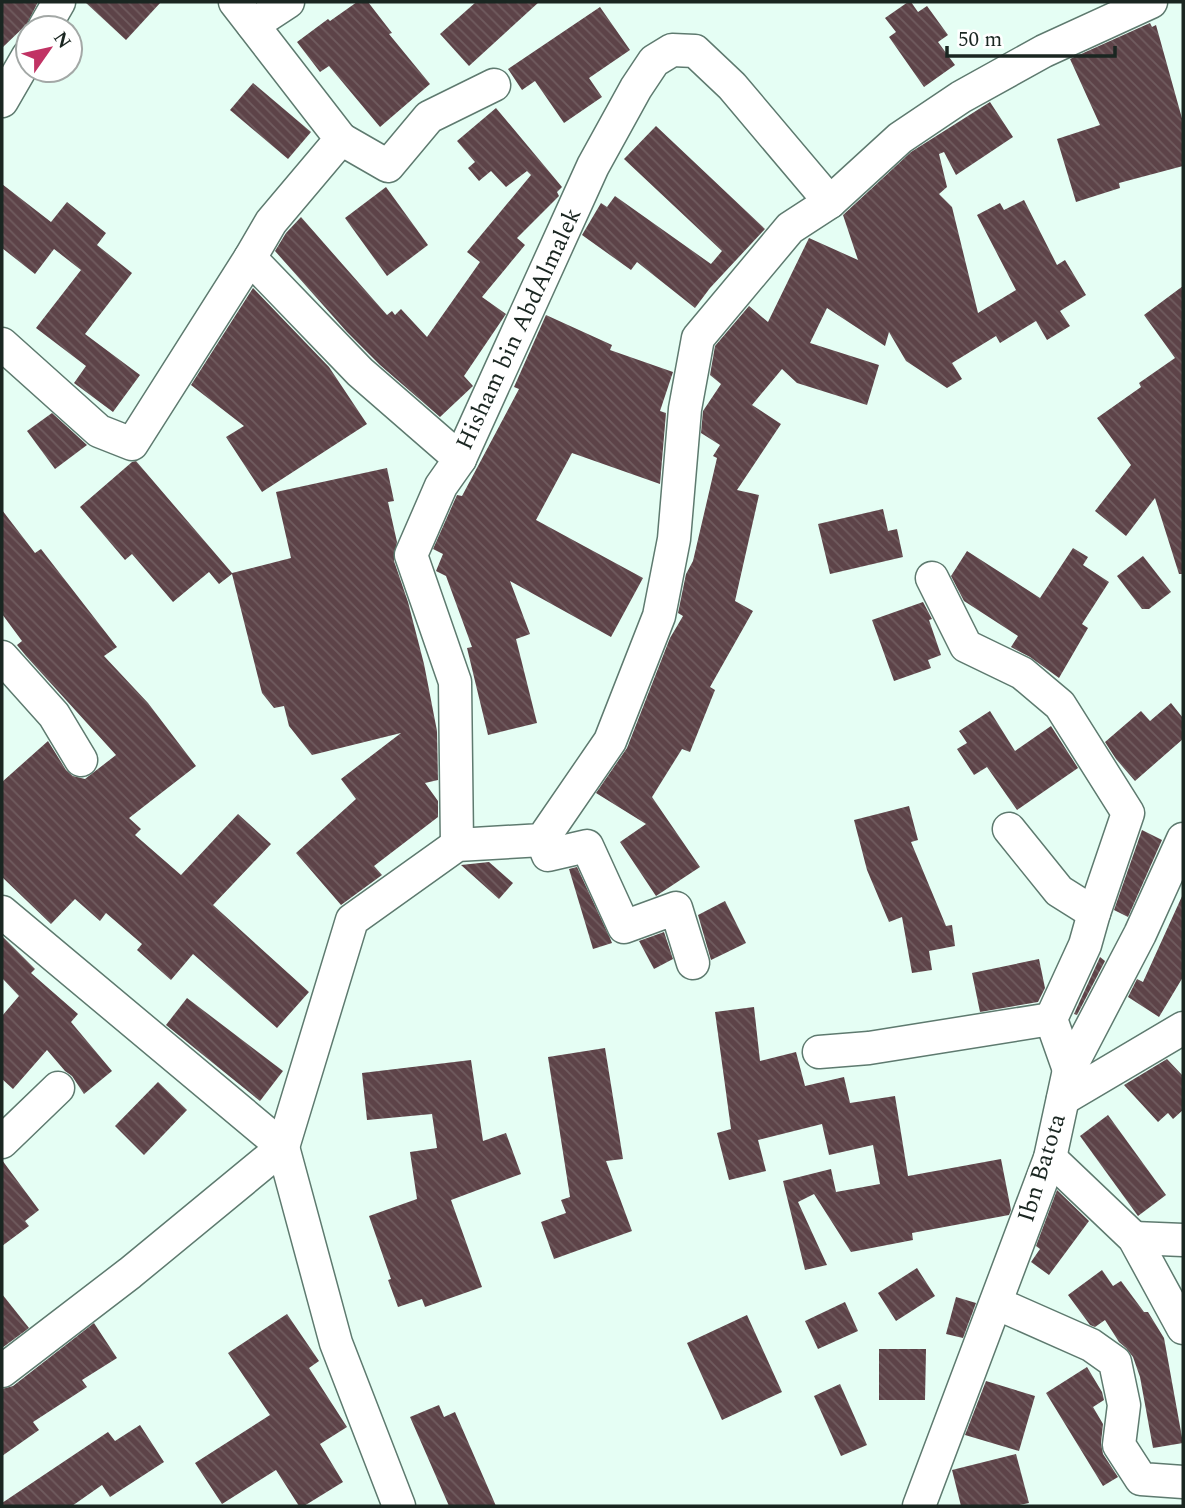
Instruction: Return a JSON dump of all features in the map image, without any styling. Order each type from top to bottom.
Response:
[{"type":"street","points":[[288,2],[244,14],[341,139],[388,166],[429,117],[494,85]]},
{"type":"street","points":[[542,840],[610,741],[659,616],[674,539],[685,409],[698,338],[790,228],[830,202],[900,138],[961,97],[1044,51],[1151,2]]},
{"type":"street","name":"Hisham bin AbdAlmalek","points":[[457,845],[455,682],[411,555],[441,486],[460,459],[593,166],[654,61],[671,50],[695,51],[732,86],[830,202]]},
{"type":"street","points":[[2,101],[14,80]]},
{"type":"street","points":[[2,344],[99,431],[132,444],[271,222],[341,139]]},
{"type":"street","points":[[250,258],[360,372],[460,459]]},
{"type":"street","points":[[932,578],[966,646],[1022,673],[1060,705],[1128,813],[1086,945],[1051,1019],[1066,1085],[1122,1066],[1183,1027]]},
{"type":"street","points":[[2,657],[54,715],[81,760]]},
{"type":"street","points":[[1009,829],[1059,891],[1094,913]]},
{"type":"street","name":"Ibn Batota","points":[[919,1506],[1049,1158],[1066,1085],[1183,839]]},
{"type":"street","points":[[399,1506],[336,1343],[283,1147],[352,920],[457,845],[542,840]]},
{"type":"street","points":[[542,840],[548,855],[587,845],[624,927],[676,908],[693,963]]},
{"type":"street","points":[[2,912],[283,1147]]},
{"type":"street","points":[[819,1052],[869,1048],[1051,1019]]},
{"type":"street","points":[[2,1142],[58,1088]]},
{"type":"street","points":[[2,1371],[130,1273],[283,1147]]},
{"type":"street","points":[[1049,1158],[1134,1238],[1183,1328]]},
{"type":"street","points":[[1134,1238],[1183,1240]]},
{"type":"street","points":[[996,1303],[1091,1345],[1115,1362],[1124,1405],[1119,1446],[1141,1479],[1183,1482]]},
{"type":"building","points":[[2,2],[38,2],[32,14],[14,14],[14,36],[2,48]]},
{"type":"building","points":[[85,2],[161,2],[126,40]]},
{"type":"building","points":[[357,2],[368,2],[392,33],[389,34],[430,84],[380,127],[329,66],[320,72],[297,42]]},
{"type":"building","points":[[476,2],[539,2],[469,66],[440,34]]},
{"type":"building","points":[[911,2],[918,12],[927,6],[948,35],[938,42],[955,65],[924,87],[889,37],[896,32],[885,18]]},
{"type":"building","points":[[600,7],[630,50],[589,78],[602,97],[564,123],[535,81],[522,90],[508,69]]},
{"type":"building","points":[[1150,23],[1152,27],[1156,25],[1183,122],[1183,166],[1119,183],[1120,188],[1076,202],[1057,139],[1100,125],[1070,59]]},
{"type":"building","points":[[253,83],[311,132],[288,159],[230,110]]},
{"type":"building","points":[[990,102],[1013,137],[956,175],[944,152],[939,154],[947,187],[939,194],[952,207],[978,313],[1016,290],[977,215],[1000,203],[1004,210],[1024,200],[1057,265],[1065,260],[1086,295],[1060,311],[1070,326],[1047,340],[1036,321],[1000,343],[996,336],[952,363],[962,379],[947,388],[906,361],[889,332],[885,346],[827,308],[810,343],[879,365],[867,405],[797,383],[782,369],[752,405],[781,424],[737,490],[759,495],[735,601],[753,611],[710,687],[715,690],[690,752],[682,749],[652,797],[700,867],[656,896],[620,842],[646,824],[596,793],[627,748],[670,638],[683,616],[678,613],[686,574],[693,561],[717,458],[713,456],[720,445],[701,433],[703,411],[721,384],[710,375],[715,346],[749,306],[768,322],[809,238],[858,260],[843,215],[911,152]]},
{"type":"building","points":[[496,108],[562,187],[557,192],[559,196],[517,238],[525,245],[482,297],[506,314],[464,376],[473,386],[440,417],[347,332],[275,251],[286,233],[301,217],[387,315],[392,311],[395,315],[401,309],[427,337],[480,262],[467,252],[531,175],[527,171],[506,187],[491,171],[479,181],[468,168],[475,162],[457,141]]},
{"type":"building","points":[[656,126],[765,229],[695,308],[637,262],[631,270],[582,235],[601,203],[607,207],[615,196],[711,264],[722,251],[624,159]]},
{"type":"building","points":[[2,184],[51,222],[67,202],[106,233],[97,245],[132,273],[85,334],[140,375],[113,412],[74,383],[86,366],[36,328],[81,270],[54,249],[35,274],[2,248]]},
{"type":"building","points":[[386,187],[428,245],[387,276],[345,218]]},
{"type":"building","points":[[1183,286],[1183,574],[1179,574],[1155,498],[1126,536],[1095,511],[1131,465],[1097,418],[1141,387],[1139,383],[1175,358],[1144,315]]},
{"type":"building","points":[[253,288],[329,367],[367,424],[262,492],[226,437],[244,426],[191,385]]},
{"type":"building","points":[[546,315],[612,345],[610,350],[673,372],[660,411],[666,413],[660,484],[572,453],[536,520],[643,578],[611,637],[510,581],[530,634],[516,639],[537,723],[488,735],[467,648],[472,647],[446,576],[436,571],[443,554],[433,549],[457,495],[462,496],[519,389],[514,387]]},
{"type":"building","points":[[52,413],[87,445],[55,469],[27,431]]},
{"type":"building","points":[[136,461],[232,573],[291,558],[276,492],[387,468],[394,501],[388,502],[397,542],[394,561],[424,664],[437,731],[438,780],[425,783],[438,801],[438,817],[374,866],[382,875],[341,905],[296,853],[356,799],[341,779],[401,733],[312,755],[289,726],[284,706],[274,708],[262,693],[232,574],[219,584],[209,572],[173,602],[132,554],[125,560],[80,507]]},
{"type":"building","points":[[883,509],[888,531],[897,529],[903,557],[830,574],[818,524]]},
{"type":"building","points":[[2,510],[35,553],[41,549],[117,647],[104,656],[148,703],[196,766],[129,818],[141,829],[135,835],[181,875],[238,814],[271,844],[213,905],[309,992],[277,1028],[193,954],[171,980],[137,950],[142,944],[106,913],[100,921],[75,899],[51,924],[2,877],[2,782],[48,741],[66,770],[73,776],[85,779],[116,755],[17,645],[22,641],[2,614]]},
{"type":"building","points":[[1073,548],[1088,557],[1083,565],[1109,582],[1082,624],[1088,628],[1059,678],[1011,647],[1018,636],[964,601],[951,576],[967,551],[1040,598]]},
{"type":"building","points":[[1143,556],[1171,592],[1149,609],[1142,609],[1117,576]]},
{"type":"building","points":[[923,602],[932,619],[929,620],[941,655],[928,660],[931,668],[894,681],[872,620]]},
{"type":"building","points":[[1171,703],[1183,718],[1183,739],[1135,781],[1105,742],[1141,711],[1150,721]]},
{"type":"building","points":[[990,711],[1015,751],[1051,726],[1078,768],[1017,810],[987,767],[974,775],[957,749],[967,743],[959,731]]},
{"type":"building","points":[[909,806],[918,840],[911,842],[946,926],[952,925],[955,946],[929,951],[932,970],[912,973],[902,917],[889,922],[867,870],[854,820]]},
{"type":"building","points":[[1142,830],[1162,840],[1128,917],[1114,910]]},
{"type":"building","points":[[489,862],[513,883],[499,899],[461,865]]},
{"type":"building","points":[[577,867],[612,943],[593,949],[569,869]]},
{"type":"building","points":[[1183,894],[1183,977],[1159,1017],[1128,997],[1137,979],[1143,982]]},
{"type":"building","points":[[725,901],[746,943],[711,960],[698,915]]},
{"type":"building","points":[[664,932],[673,959],[654,969],[639,941]]},
{"type":"building","points":[[2,936],[35,969],[31,973],[78,1014],[71,1022],[112,1071],[84,1094],[72,1076],[47,1050],[13,1089],[2,1079],[2,1016],[19,996],[2,978]]},
{"type":"building","points":[[1100,957],[1105,961],[1077,1015],[1074,1014]]},
{"type":"building","points":[[1039,959],[1045,988],[1038,1002],[980,1012],[972,973]]},
{"type":"building","points":[[187,998],[283,1071],[260,1101],[166,1025]]},
{"type":"building","points":[[754,1007],[760,1061],[796,1052],[805,1086],[844,1077],[850,1103],[895,1096],[908,1176],[1001,1159],[1011,1210],[1009,1215],[912,1233],[913,1240],[851,1252],[814,1194],[798,1202],[827,1265],[805,1270],[783,1181],[831,1169],[836,1192],[880,1184],[873,1145],[829,1155],[822,1124],[758,1140],[766,1171],[729,1180],[717,1133],[731,1129],[715,1012]]},
{"type":"building","points":[[605,1048],[623,1159],[606,1161],[632,1231],[554,1259],[541,1222],[566,1213],[561,1200],[570,1197],[548,1057]]},
{"type":"building","points":[[1167,1059],[1183,1076],[1183,1110],[1173,1119],[1168,1113],[1158,1122],[1124,1085]]},
{"type":"building","points":[[471,1060],[483,1141],[506,1133],[521,1174],[451,1200],[482,1287],[425,1307],[422,1299],[398,1307],[369,1216],[417,1199],[410,1152],[437,1148],[432,1114],[367,1120],[362,1073]]},
{"type":"building","points":[[158,1082],[187,1110],[144,1155],[115,1126]]},
{"type":"building","points":[[1108,1115],[1166,1195],[1138,1216],[1080,1136]]},
{"type":"building","points":[[2,1160],[39,1210],[25,1221],[29,1226],[2,1246]]},
{"type":"building","points":[[1057,1190],[1089,1221],[1049,1275],[1031,1262],[1040,1249],[1036,1246]]},
{"type":"building","points":[[917,1268],[935,1296],[896,1321],[878,1293]]},
{"type":"building","points":[[1102,1270],[1113,1286],[1121,1281],[1144,1312],[1148,1312],[1164,1338],[1183,1443],[1153,1448],[1140,1377],[1133,1357],[1119,1342],[1105,1320],[1095,1327],[1090,1325],[1068,1295]]},
{"type":"building","points":[[2,1294],[29,1328],[2,1348]]},
{"type":"building","points":[[956,1297],[976,1303],[963,1338],[946,1334]]},
{"type":"building","points":[[845,1302],[858,1331],[818,1349],[805,1321]]},
{"type":"building","points":[[287,1314],[319,1361],[309,1368],[347,1427],[320,1444],[343,1482],[304,1506],[299,1506],[276,1470],[222,1504],[195,1463],[270,1415],[228,1353]]},
{"type":"building","points":[[747,1315],[782,1392],[722,1420],[687,1343]]},
{"type":"building","points":[[94,1323],[117,1358],[82,1380],[87,1387],[33,1422],[39,1430],[2,1456],[2,1389],[13,1386]]},
{"type":"building","points":[[879,1349],[926,1349],[925,1400],[879,1400]]},
{"type":"building","points":[[1087,1367],[1104,1400],[1093,1407],[1103,1424],[1103,1454],[1118,1477],[1103,1486],[1046,1393]]},
{"type":"building","points":[[986,1381],[1035,1396],[1019,1451],[965,1435]]},
{"type":"building","points":[[840,1384],[867,1445],[841,1456],[814,1396]]},
{"type":"building","points":[[439,1405],[444,1417],[455,1412],[496,1506],[449,1506],[410,1417]]},
{"type":"building","points":[[140,1425],[164,1462],[110,1497],[102,1485],[72,1506],[2,1506],[2,1503],[108,1432],[115,1441]]},
{"type":"building","points":[[1016,1454],[1029,1503],[1015,1506],[961,1506],[952,1470]]}]
